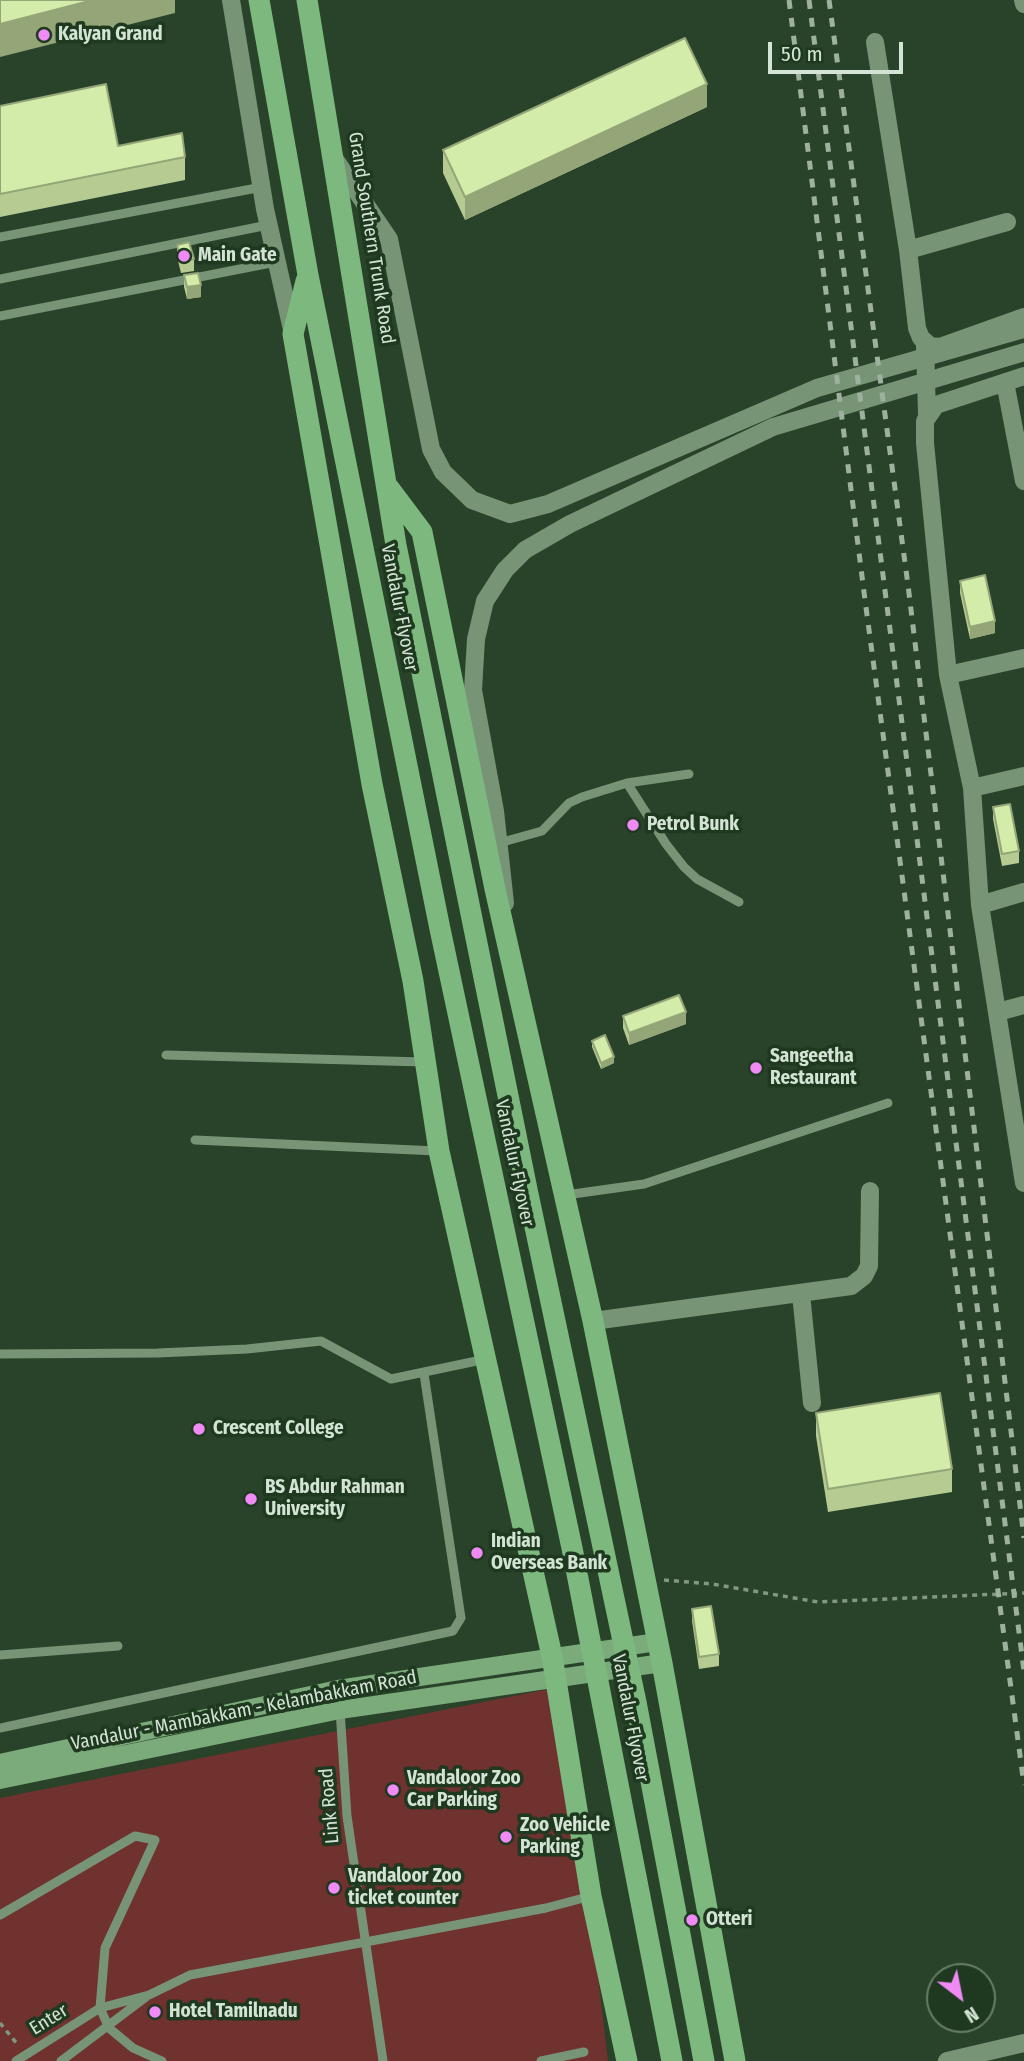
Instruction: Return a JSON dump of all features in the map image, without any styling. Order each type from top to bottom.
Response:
[{"type":"highway","points":[[259,0],[308,275],[293,334],[372,784],[413,981],[439,1151],[488,1359],[552,1656],[592,1896],[627,2061]]},
{"type":"highway","name":"Grand Southern Trunk Road","points":[[307,0],[336,161],[386,483]]},
{"type":"highway","name":"Vandalur Flyover","points":[[308,275],[440,929],[572,1548],[672,2061]]},
{"type":"highway","points":[[386,483],[422,532],[508,942],[593,1321],[659,1653],[735,2061]]},
{"type":"highway","name":"Vandalur Flyover","points":[[386,483],[396,544],[528,1194],[636,1702],[704,2061]]},
{"type":"main road","name":"Vandalur - Mambakkam - Kelambakkam Road","points":[[0,1763],[338,1689],[552,1656],[659,1653]]},
{"type":"main road","name":"Vandalur - Mambakkam - Kelambakkam Road","points":[[0,1780],[340,1710],[556,1679],[659,1653]]},
{"type":"street","points":[[231,0],[268,225],[293,334]]},
{"type":"street","points":[[875,42],[908,250],[917,328],[925,343],[928,414],[925,443],[948,675],[972,788],[980,905],[1021,1138],[1024,1183]]},
{"type":"street","points":[[336,161],[389,239],[431,449],[443,472],[472,500],[510,514],[548,504],[817,388],[1024,329]]},
{"type":"street","points":[[908,250],[1007,222]]},
{"type":"street","points":[[925,343],[940,347],[1024,317]]},
{"type":"street","points":[[508,942],[495,811],[473,691],[476,639],[485,601],[505,570],[525,550],[570,524],[773,427],[1024,352]]},
{"type":"street","points":[[928,414],[944,402],[1024,376]]},
{"type":"street","points":[[1005,382],[1024,481]]},
{"type":"street","points":[[948,675],[1024,658]]},
{"type":"street","points":[[972,788],[1024,776]]},
{"type":"street","points":[[980,905],[1024,892]]},
{"type":"street","points":[[998,1012],[1024,1005]]},
{"type":"street","points":[[593,1321],[851,1286],[864,1276],[869,1266],[870,1191]]},
{"type":"street","points":[[801,1294],[812,1403]]},
{"type":"street","points":[[947,2061],[1024,2043]]},
{"type":"lane","points":[[0,237],[262,187]]},
{"type":"lane","points":[[0,279],[268,225]]},
{"type":"lane","points":[[0,316],[276,262]]},
{"type":"lane","points":[[499,843],[542,831],[569,803],[627,783],[689,774]]},
{"type":"lane","points":[[627,783],[684,867],[697,880],[739,902]]},
{"type":"lane","points":[[166,1055],[424,1062]]},
{"type":"lane","points":[[566,1195],[644,1184],[888,1103]]},
{"type":"lane","points":[[195,1140],[439,1151]]},
{"type":"lane","points":[[0,1354],[184,1352],[321,1341],[391,1379],[488,1359]]},
{"type":"lane","points":[[0,1728],[453,1631],[461,1618],[424,1374]]},
{"type":"lane","points":[[0,1655],[118,1646]]},
{"type":"lane","name":"Link Road","points":[[340,1710],[347,1816],[383,2061]]},
{"type":"lane","points":[[0,1915],[135,1836],[155,1840],[105,1948],[100,2008],[109,2028],[133,2048],[162,2061]]},
{"type":"lane","points":[[61,2061],[149,1996],[190,1975],[546,1908],[592,1896]]},
{"type":"lane","name":"Enter","points":[[16,2061],[100,2008],[149,1996]]},
{"type":"lane","points":[[541,2061],[584,2052]]},
{"type":"path","points":[[644,1579],[712,1584],[818,1602],[1024,1593]]},
{"type":"path","points":[[0,2023],[26,2055]]},
{"type":"shaded area","points":[[564,1686],[608,2061],[0,2061],[0,1798]]},
{"type":"building","points":[[0,0],[93,0],[0,24]]},
{"type":"building","points":[[685,38],[707,84],[465,197],[443,150]]},
{"type":"building","points":[[106,84],[118,146],[182,133],[185,157],[0,194],[0,106]]},
{"type":"building","points":[[189,242],[194,259],[181,262],[177,245]]},
{"type":"building","points":[[198,273],[201,285],[187,287],[184,275]]},
{"type":"building","points":[[985,575],[995,621],[970,627],[960,581]]},
{"type":"building","points":[[1010,804],[1019,851],[1002,854],[993,807]]},
{"type":"building","points":[[679,995],[686,1012],[629,1033],[623,1016]]},
{"type":"building","points":[[605,1035],[614,1057],[601,1063],[592,1041]]},
{"type":"building","points":[[940,1393],[952,1469],[828,1489],[816,1413]]},
{"type":"building","points":[[711,1606],[719,1654],[699,1657],[692,1609]]},
{"type":"railway","points":[[789,0],[865,600],[1024,1785]]},
{"type":"railway","points":[[809,0],[1024,1671]]},
{"type":"railway","points":[[829,0],[908,585],[1024,1538]]},
{"type":"place","name":"Kalyan Grand","points":[[44,35]]},
{"type":"place","name":"Main Gate","points":[[184,256]]},
{"type":"place","name":"Petrol Bunk","points":[[633,825]]},
{"type":"place","name":"Sangeetha Restaurant","points":[[756,1068]]},
{"type":"place","name":"Crescent College","points":[[199,1429]]},
{"type":"place","name":"BS Abdur Rahman University","points":[[251,1499]]},
{"type":"place","name":"Indian Overseas Bank","points":[[477,1553]]},
{"type":"place","name":"Vandaloor Zoo Car Parking","points":[[393,1790]]},
{"type":"place","name":"Zoo Vehicle Parking","points":[[506,1837]]},
{"type":"place","name":"Vandaloor Zoo ticket counter","points":[[334,1888]]},
{"type":"place","name":"Otteri","points":[[692,1920]]},
{"type":"place","name":"Hotel Tamilnadu","points":[[155,2012]]}]
